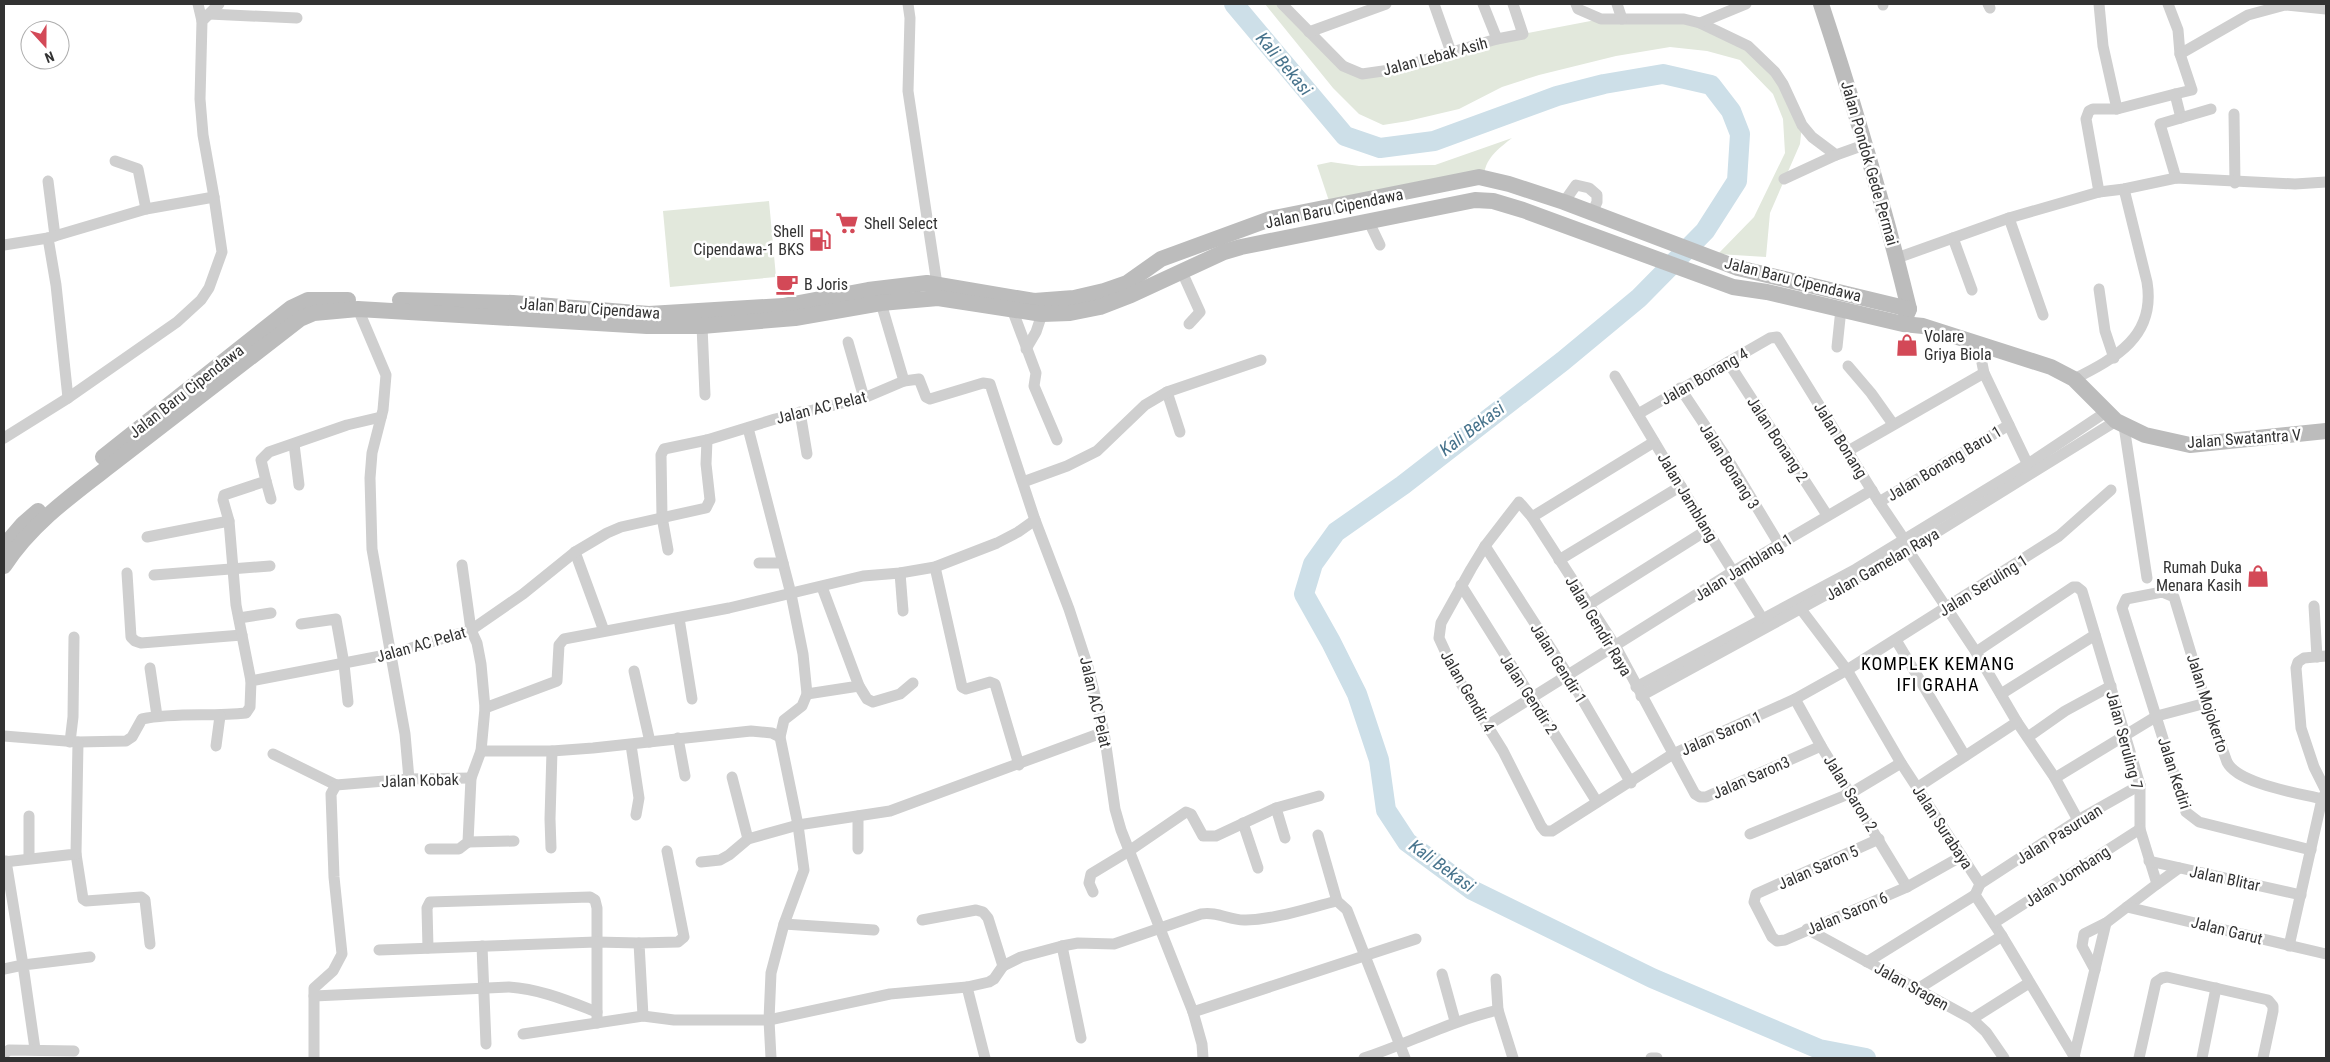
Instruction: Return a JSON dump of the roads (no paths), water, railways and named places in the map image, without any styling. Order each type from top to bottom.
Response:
[{"type":"main road","name":"Jalan Pondok Gede Permai","points":[[1821,4],[1848,87],[1897,258],[1906,316]]},
{"type":"main road","name":"Jalan Baru Cipendawa","points":[[4,546],[23,524],[62,497],[201,386],[291,308],[308,300],[513,303],[712,320],[868,290],[938,291],[1034,301],[1074,298],[1128,283],[1161,259],[1270,219],[1479,177],[1509,184],[1564,202],[1738,268],[1771,275],[1906,316]]},
{"type":"main road","name":"Jalan Baru Cipendawa","points":[[201,386],[300,319],[314,313],[358,309],[647,326],[712,320],[795,318],[938,291],[1012,309],[1042,314],[1070,313],[1130,296],[1224,252],[1241,247],[1475,200],[1493,201],[1733,287],[1767,292],[1842,309],[1906,316]]},
{"type":"main road","points":[[1331,208],[1336,229]]},
{"type":"main road","points":[[1767,292],[1771,275]]},
{"type":"main road","name":"Jalan Swatantra V","points":[[1906,316],[1923,326],[2051,367],[2074,379],[2115,419],[2145,435],[2190,445],[2326,431]]},
{"type":"main road","name":"Jalan Baru Cipendawa","points":[[4,566],[62,497]]},
{"type":"street","points":[[4,438],[68,398],[177,322],[201,300],[209,288],[222,252],[202,135],[200,99],[206,18],[198,4]]},
{"type":"street","points":[[206,18],[219,4]]},
{"type":"street","points":[[908,4],[910,18],[908,91],[938,291]]},
{"type":"street","name":"Jalan Lebak Asih","points":[[1282,4],[1343,66],[1362,74],[1390,70],[1497,39],[1523,34],[1513,4]]},
{"type":"street","points":[[1309,32],[1386,4]]},
{"type":"street","points":[[1434,4],[1451,52]]},
{"type":"street","name":"Jalan Lebak Asih","points":[[1483,4],[1497,39]]},
{"type":"street","points":[[1576,4],[1578,9],[1601,19],[1684,19],[1700,23],[1748,46],[1775,72],[1783,84],[1802,125],[1812,137],[1836,155]]},
{"type":"street","points":[[1617,4],[1622,18]]},
{"type":"street","points":[[1700,23],[1746,4]]},
{"type":"street","points":[[2099,4],[2106,62],[2117,108]]},
{"type":"street","points":[[2099,192],[2086,114],[2093,109],[2117,108],[2192,90],[2180,54],[2178,30],[2168,4]]},
{"type":"street","points":[[2180,54],[2247,9],[2285,5],[2326,9]]},
{"type":"street","points":[[206,18],[297,18]]},
{"type":"street","points":[[2175,94],[2181,118]]},
{"type":"street","points":[[2176,178],[2160,124],[2211,109]]},
{"type":"street","points":[[2234,114],[2235,183]]},
{"type":"street","points":[[1784,179],[1836,155],[1864,145]]},
{"type":"street","points":[[115,161],[138,169],[146,209]]},
{"type":"street","points":[[1897,258],[2009,218],[2099,192],[2124,189],[2176,178],[2235,183],[2295,184],[2326,182]]},
{"type":"street","points":[[48,181],[56,286],[68,398]]},
{"type":"street","points":[[2074,379],[2114,358],[2139,331],[2149,303],[2137,238],[2124,189]]},
{"type":"street","points":[[4,245],[52,237],[146,209],[214,197]]},
{"type":"street","points":[[2009,218],[2043,315]]},
{"type":"street","points":[[1369,222],[1380,245]]},
{"type":"street","points":[[1953,238],[1972,290]]},
{"type":"street","points":[[1182,272],[1200,312],[1190,324]]},
{"type":"street","points":[[2099,289],[2105,332],[2114,358]]},
{"type":"street","points":[[882,303],[904,381]]},
{"type":"street","points":[[358,309],[386,375],[381,417],[372,453],[369,500],[372,549],[405,734],[409,779]]},
{"type":"street","points":[[1012,309],[1036,373],[1034,386],[1057,440]]},
{"type":"street","points":[[1836,347],[1842,309]]},
{"type":"street","points":[[1026,349],[1036,332],[1042,314]]},
{"type":"street","points":[[705,396],[712,320]]},
{"type":"street","name":"Jalan Bonang","points":[[1770,338],[1777,337],[1904,539],[1908,550],[1976,652],[2017,722],[2055,778],[2078,820]]},
{"type":"street","name":"Jalan Bonang 4","points":[[1638,414],[1680,388],[1770,338]]},
{"type":"street","points":[[848,342],[864,398]]},
{"type":"street","points":[[1023,482],[1067,466],[1097,451],[1145,405],[1167,392],[1261,360]]},
{"type":"street","name":"Jalan Bonang 2","points":[[1728,362],[1827,515]]},
{"type":"street","points":[[1848,366],[1871,393],[1893,424]]},
{"type":"street","points":[[1848,451],[1983,368],[2030,468]]},
{"type":"street","name":"Jalan Jamblang","points":[[1615,376],[1706,530],[1770,618]]},
{"type":"street","name":"Jalan AC Pelat","points":[[251,681],[391,654],[471,630],[523,594],[575,552],[607,532],[708,507],[710,500],[706,459],[707,440],[800,412],[864,398],[904,381],[919,379],[926,396],[930,399],[983,383],[990,384],[1035,520],[1081,643],[1104,732],[1115,808],[1129,851],[1193,1012],[1202,1044],[1203,1058]]},
{"type":"street","name":"Jalan Bonang 3","points":[[1680,388],[1732,466],[1779,544]]},
{"type":"street","points":[[1167,392],[1180,432]]},
{"type":"street","points":[[800,412],[807,454]]},
{"type":"street","points":[[271,499],[261,460],[264,455],[347,425],[381,417]]},
{"type":"street","points":[[2115,419],[2147,578]]},
{"type":"street","name":"Jalan Gamelan Raya","points":[[1797,605],[1904,539],[2115,419]]},
{"type":"street","name":"Jalan Bonang Baru 1","points":[[1879,502],[2009,424]]},
{"type":"street","points":[[748,428],[792,594],[803,654],[807,694],[804,703],[784,720],[780,737],[798,825],[804,870],[784,924],[770,973],[769,1020],[771,1058]]},
{"type":"street","points":[[668,550],[662,517],[661,452],[664,449],[707,440]]},
{"type":"street","points":[[1532,517],[1654,442]]},
{"type":"street","points":[[294,444],[299,485]]},
{"type":"street","name":"Jalan Gamelan Raya","points":[[1638,691],[1770,618],[1908,550],[2030,468]]},
{"type":"street","points":[[4,736],[74,742],[130,740],[140,720],[157,716],[220,716],[248,711],[251,681],[238,618],[229,522],[222,500],[224,495],[266,480]]},
{"type":"street","points":[[1559,560],[1681,486]]},
{"type":"street","name":"Jalan Jamblang 1","points":[[1488,725],[1531,697],[1616,647],[1734,571],[1872,490]]},
{"type":"street","name":"Jalan Seruling 1","points":[[1848,670],[2059,536],[2111,490]]},
{"type":"street","name":"Jalan Gendir Raya","points":[[1519,502],[1532,517],[1616,647],[1673,754]]},
{"type":"street","name":"Jalan Gendir 4","points":[[1519,502],[1484,546],[1461,585],[1441,623],[1439,638],[1457,677],[1488,725],[1545,830],[1552,831],[1597,802]]},
{"type":"street","points":[[485,708],[557,681],[561,642],[564,639],[679,618],[792,594],[863,576],[900,574],[936,567],[997,543],[1035,520]]},
{"type":"street","points":[[146,537],[229,522]]},
{"type":"street","points":[[1588,605],[1706,530]]},
{"type":"street","name":"Jalan Gendir 1","points":[[1484,546],[1568,675],[1630,782]]},
{"type":"street","points":[[575,552],[604,632]]},
{"type":"street","points":[[759,563],[783,563]]},
{"type":"street","name":"Jalan Kobak","points":[[336,785],[409,779],[471,778],[481,751],[485,708],[479,652],[471,630],[462,565]]},
{"type":"street","points":[[154,575],[270,566]]},
{"type":"street","points":[[936,567],[962,687],[966,689],[990,682],[995,684],[1019,765]]},
{"type":"street","points":[[128,573],[131,637],[135,641],[141,643],[242,635]]},
{"type":"street","points":[[900,574],[903,611]]},
{"type":"street","name":"Jalan Gendir 2","points":[[1461,585],[1597,802]]},
{"type":"street","points":[[822,587],[859,686],[867,699],[873,702],[900,694],[913,683]]},
{"type":"street","name":"Jalan Seruling 7","points":[[1976,652],[2073,588],[2077,587],[2082,591],[2140,785],[2140,830],[2157,884]]},
{"type":"street","name":"Jalan Mojokerto","points":[[2122,608],[2123,602],[2130,597],[2155,593],[2167,592],[2177,601],[2206,703],[2227,762],[2232,770],[2248,779],[2325,794]]},
{"type":"street","name":"Jalan Surabaya","points":[[1797,605],[1848,670],[1901,763],[1980,884],[1975,895]]},
{"type":"street","points":[[2290,946],[2325,794],[2301,728],[2296,668],[2300,659],[2322,657],[2314,606]]},
{"type":"street","name":"Jalan Kediri","points":[[2122,608],[2183,804],[2192,819],[2311,850]]},
{"type":"street","points":[[238,618],[271,613]]},
{"type":"street","points":[[679,618],[692,699]]},
{"type":"street","points":[[301,624],[336,619],[348,702]]},
{"type":"street","points":[[2001,694],[2095,635]]},
{"type":"street","points":[[74,637],[73,717],[76,854],[83,899],[141,897],[145,900],[150,944]]},
{"type":"street","points":[[1896,640],[1965,756]]},
{"type":"street","points":[[150,668],[157,716]]},
{"type":"street","name":"Jalan Saron 1","points":[[1597,802],[1673,754],[1795,700],[1848,670]]},
{"type":"street","points":[[634,671],[650,742]]},
{"type":"street","points":[[807,694],[859,686]]},
{"type":"street","points":[[2028,737],[2065,711],[2111,686]]},
{"type":"street","name":"Jalan Saron 2","points":[[1795,700],[1907,887]]},
{"type":"street","points":[[2055,778],[2157,716],[2206,703]]},
{"type":"street","points":[[216,746],[220,716]]},
{"type":"street","points":[[1918,787],[2017,722]]},
{"type":"street","points":[[481,751],[552,751],[631,745],[750,731],[772,733],[780,737]]},
{"type":"street","points":[[701,862],[720,860],[748,839],[798,825],[890,812],[1104,732]]},
{"type":"street","points":[[678,738],[685,776]]},
{"type":"street","points":[[631,745],[639,798],[636,815]]},
{"type":"street","name":"Jalan Saron3","points":[[1673,754],[1695,794],[1700,797],[1706,797],[1821,746]]},
{"type":"street","points":[[551,848],[552,751]]},
{"type":"street","points":[[273,754],[336,785],[331,794],[334,876],[342,954],[333,970],[315,985],[314,1058]]},
{"type":"street","points":[[1750,834],[1851,793],[1901,763]]},
{"type":"street","points":[[732,777],[748,839]]},
{"type":"street","points":[[468,842],[471,778]]},
{"type":"street","name":"Jalan Pasuruan","points":[[1980,884],[2078,820],[2140,785]]},
{"type":"street","points":[[1093,892],[1089,878],[1091,874],[1129,851],[1186,812],[1191,814],[1205,837],[1216,836],[1276,808],[1319,796]]},
{"type":"street","points":[[1276,808],[1285,838]]},
{"type":"street","points":[[29,816],[29,858]]},
{"type":"street","points":[[858,816],[858,849]]},
{"type":"street","points":[[1243,823],[1258,868]]},
{"type":"street","name":"Jalan Jombang","points":[[1994,923],[2140,830]]},
{"type":"street","points":[[1318,834],[1337,901],[1347,910],[1404,1058]]},
{"type":"street","name":"Jalan Saron 5","points":[[1756,894],[1879,840]]},
{"type":"street","points":[[430,849],[459,849],[468,842],[514,841]]},
{"type":"street","points":[[379,950],[596,942],[678,942],[684,937],[667,851]]},
{"type":"street","points":[[35,1049],[23,965],[8,912],[5,862],[76,854]]},
{"type":"street","name":"Jalan Saron 6","points":[[1756,894],[1754,902],[1772,937],[1777,940],[1785,940],[1907,887],[1962,856]]},
{"type":"street","name":"Jalan Blitar","points":[[2149,861],[2301,895]]},
{"type":"street","points":[[2095,970],[2084,951],[2082,940],[2084,934],[2106,923],[2179,868]]},
{"type":"street","points":[[1867,962],[1975,895],[2002,936],[2074,1058]]},
{"type":"street","points":[[428,948],[427,906],[430,902],[590,897],[595,900],[597,908],[597,1017]]},
{"type":"street","points":[[523,1034],[597,1017],[643,1016],[674,1020],[769,1020],[833,1004],[890,994],[967,987],[989,982],[994,979],[1003,966],[1021,957],[1078,943],[1114,944],[1211,912],[1233,920],[1255,920],[1337,901]]},
{"type":"street","name":"Jalan Garut","points":[[2127,906],[2326,954]]},
{"type":"street","points":[[922,920],[976,910],[982,912],[988,918],[1003,966]]},
{"type":"street","points":[[2074,1058],[2106,923]]},
{"type":"street","points":[[784,924],[874,930]]},
{"type":"street","name":"Jalan Sragen","points":[[1807,929],[1972,1019],[1986,1032],[2004,1058]]},
{"type":"street","points":[[1916,990],[2002,936]]},
{"type":"street","points":[[1193,1012],[1416,939]]},
{"type":"street","points":[[639,943],[643,1016]]},
{"type":"street","points":[[482,946],[486,1044]]},
{"type":"street","points":[[1062,946],[1081,1038]]},
{"type":"street","points":[[4,969],[90,957]]},
{"type":"street","points":[[1442,974],[1456,1021]]},
{"type":"street","points":[[2139,1058],[2156,982],[2167,977],[2272,1002],[2273,1011],[2264,1058]]},
{"type":"street","points":[[1496,979],[1498,1010],[1513,1058]]},
{"type":"street","points":[[1972,1019],[2029,983]]},
{"type":"street","points":[[314,996],[508,987],[526,988],[597,1017]]},
{"type":"street","points":[[967,987],[985,1058]]},
{"type":"street","points":[[2202,1058],[2216,988]]},
{"type":"street","points":[[1364,1058],[1400,1046],[1456,1021],[1498,1010]]},
{"type":"street","points":[[4,1054],[9,1050],[74,1051]]},
{"type":"street","points":[[1651,1058],[1657,1058]]},
{"type":"waterway","name":"Kali Bekasi","points":[[1234,4],[1345,136],[1380,148],[1434,141],[1557,96],[1604,84],[1663,74],[1711,85],[1731,111],[1740,134],[1737,181],[1705,231],[1639,298],[1563,361],[1403,485],[1336,532],[1313,564],[1304,594],[1357,694],[1379,760],[1386,810],[1407,842],[1472,890],[1652,978],[1819,1049],[1866,1058]]},
{"type":"place","name":"Shell Select","points":[[847,223]]},
{"type":"place","name":"Shell Cipendawa-1 BKS","points":[[820,240]]},
{"type":"place","name":"B Joris","points":[[787,284]]},
{"type":"place","name":"Volare Griya Biola","points":[[1907,345]]},
{"type":"place","name":"Rumah Duka Menara Kasih","points":[[2258,576]]},
{"type":"district","name":"KOMPLEK KEMANG IFI GRAHA","points":[[1938,674]]}]
